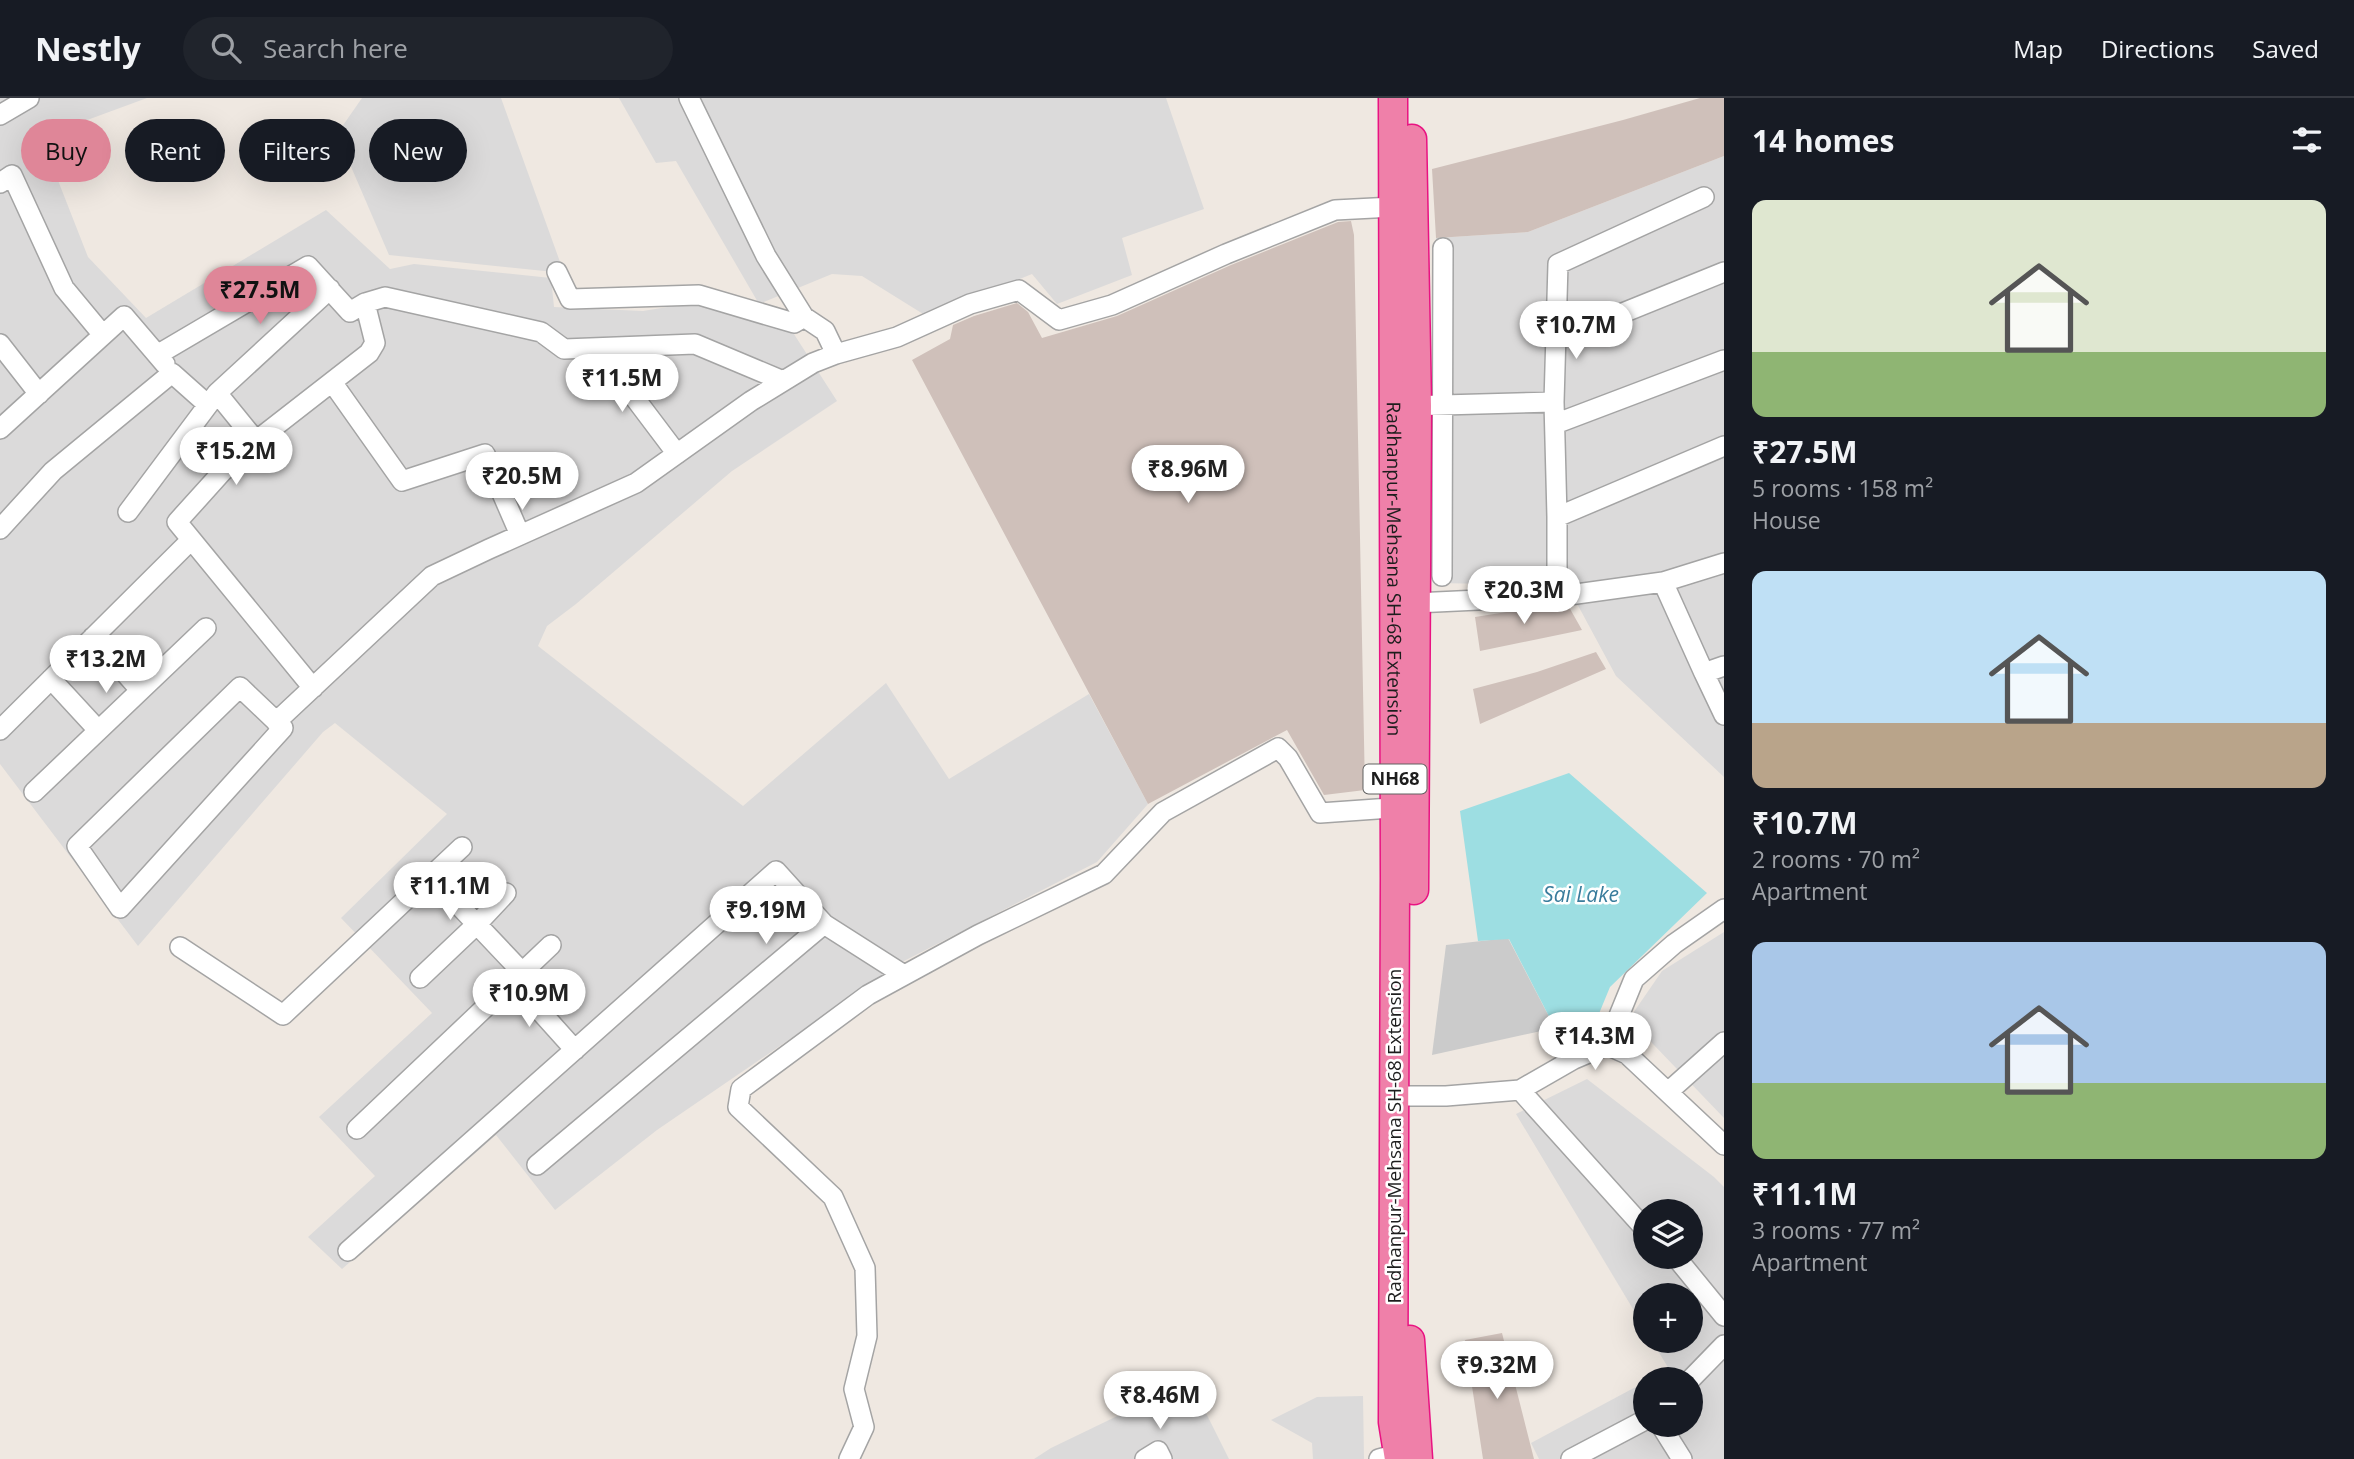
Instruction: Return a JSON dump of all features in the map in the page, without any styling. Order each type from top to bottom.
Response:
[{"type":"highway","name":"Radhanpur-Mehsana SH-68 Extension","points":[[1393,98],[1394,207],[1417,406],[1405,807],[1403,1096],[1393,1422],[1399,1458]]},
{"type":"highway","name":"NH68","points":[[1405,807],[1415,603],[1417,406],[1412,98]]},
{"type":"street","points":[[0,115],[29,98]]},
{"type":"street","points":[[689,98],[766,256],[804,317],[825,331],[836,355]]},
{"type":"street","points":[[0,183],[12,175],[64,288],[103,335]]},
{"type":"street","points":[[1557,577],[1554,402],[1558,264],[1704,197]]},
{"type":"street","points":[[276,722],[432,576],[636,484],[813,363],[897,337],[970,304],[1019,290],[1059,320],[1112,305],[1226,254],[1335,210],[1394,207]]},
{"type":"street","points":[[1442,576],[1417,406],[1443,248]]},
{"type":"street","points":[[157,355],[309,266],[350,312],[387,289],[541,332],[564,349],[695,344],[783,381]]},
{"type":"street","points":[[557,272],[570,299],[699,295],[794,323],[804,317]]},
{"type":"street","points":[[1556,340],[1724,272]]},
{"type":"street","points":[[128,512],[213,399],[330,289]]},
{"type":"street","points":[[313,688],[177,522],[223,471],[256,441],[369,353],[375,343],[365,303]]},
{"type":"street","points":[[0,429],[124,316],[172,373],[213,399],[256,441]]},
{"type":"street","points":[[0,344],[39,394]]},
{"type":"street","points":[[612,348],[631,393],[677,454]]},
{"type":"street","points":[[1555,424],[1724,360]]},
{"type":"street","points":[[0,529],[53,471],[172,373]]},
{"type":"street","points":[[332,382],[402,481],[485,454],[520,535]]},
{"type":"street","points":[[1417,406],[1554,402]]},
{"type":"street","points":[[1557,517],[1724,446]]},
{"type":"street","points":[[0,730],[191,540]]},
{"type":"street","points":[[1415,603],[1562,596],[1663,582],[1724,563]]},
{"type":"street","points":[[1663,582],[1724,715]]},
{"type":"street","points":[[34,792],[206,628]]},
{"type":"street","points":[[93,637],[140,690]]},
{"type":"street","points":[[1704,673],[1724,666]]},
{"type":"street","points":[[51,679],[99,730]]},
{"type":"street","points":[[240,687],[276,722],[282,728],[120,908],[77,846],[240,687]]},
{"type":"street","points":[[849,1459],[864,1427],[854,1389],[867,1336],[865,1268],[833,1197],[738,1107],[741,1089],[868,995],[978,935],[1104,874],[1163,812],[1278,748],[1288,758],[1320,813],[1405,807]]},
{"type":"street","points":[[180,947],[283,1015],[462,847]]},
{"type":"street","points":[[348,1251],[776,871],[824,924],[904,975]]},
{"type":"street","points":[[431,876],[477,924],[575,1050]]},
{"type":"street","points":[[420,978],[506,893]]},
{"type":"street","points":[[1403,1096],[1446,1096],[1520,1090],[1574,1059],[1607,1045],[1634,979],[1674,944],[1724,909]]},
{"type":"street","points":[[537,1165],[824,924]]},
{"type":"street","points":[[358,1129],[551,945]]},
{"type":"street","points":[[1668,1092],[1724,1042]]},
{"type":"street","points":[[1607,1045],[1627,1054],[1724,1145]]},
{"type":"street","points":[[1520,1090],[1633,1216]]},
{"type":"street","points":[[1685,1269],[1724,1317]]},
{"type":"street","points":[[1703,1367],[1724,1345]]},
{"type":"street","points":[[1571,1459],[1602,1452],[1633,1429]]},
{"type":"street","points":[[1668,1437],[1682,1459]]},
{"type":"street","points":[[1144,1459],[1158,1451],[1162,1459]]},
{"type":"shaded area","points":[[0,98],[147,98],[90,119],[21,119],[21,182],[59,182],[88,257],[146,318],[326,210],[390,269],[414,264],[551,278],[554,307],[643,311],[698,302],[792,331],[837,401],[732,471],[547,626],[538,646],[743,806],[886,683],[949,779],[1089,694],[1148,804],[1097,862],[904,961],[657,1130],[555,1210],[496,1135],[342,1269],[308,1237],[375,1176],[319,1117],[432,1013],[341,918],[447,814],[335,723],[323,732],[138,946],[0,764]]},
{"type":"shaded area","points":[[362,98],[501,98],[564,273],[389,255],[355,176],[355,119],[347,119]]},
{"type":"shaded area","points":[[619,98],[1166,98],[1204,209],[1122,238],[1132,275],[1057,304],[1032,274],[928,317],[862,276],[832,274],[759,304],[676,161],[656,163]]},
{"type":"shaded area","points":[[1724,156],[1724,777],[1616,676],[1567,585],[1433,583],[1436,238],[1528,232]]},
{"type":"shaded area","points":[[1724,932],[1724,1118],[1629,1019],[1662,971]]},
{"type":"shaded area","points":[[1508,938],[1555,1028],[1432,1055],[1446,945]]},
{"type":"shaded area","points":[[1587,1079],[1724,1187],[1724,1459],[1539,1459],[1531,1443],[1633,1388],[1633,1437],[1703,1437],[1703,1367],[1668,1367],[1659,1353],[1703,1353],[1703,1283],[1633,1283],[1633,1309],[1516,1114]]},
{"type":"shaded area","points":[[1190,1381],[1229,1459],[1034,1459],[1051,1448]]},
{"type":"shaded area","points":[[1363,1396],[1364,1459],[1313,1459],[1312,1443],[1271,1420],[1317,1397]]},
{"type":"water","name":"Sai Lake","points":[[1569,773],[1707,893],[1610,987],[1598,1016],[1555,1028],[1509,939],[1478,941],[1460,811]]},
{"type":"building","points":[[1700,98],[1724,98],[1724,156],[1528,232],[1436,238],[1432,169]]},
{"type":"building","points":[[1351,221],[1354,235],[1365,790],[1324,795],[1287,730],[1148,804],[912,360],[950,339],[953,325],[974,316],[1017,303],[1028,312],[1042,338],[1117,316],[1231,265],[1338,222]]},
{"type":"building","points":[[1569,607],[1582,630],[1480,651],[1475,617]]},
{"type":"building","points":[[1596,652],[1606,669],[1480,724],[1473,689],[1537,672]]},
{"type":"building","points":[[1502,1333],[1534,1459],[1483,1459],[1465,1340]]}]
